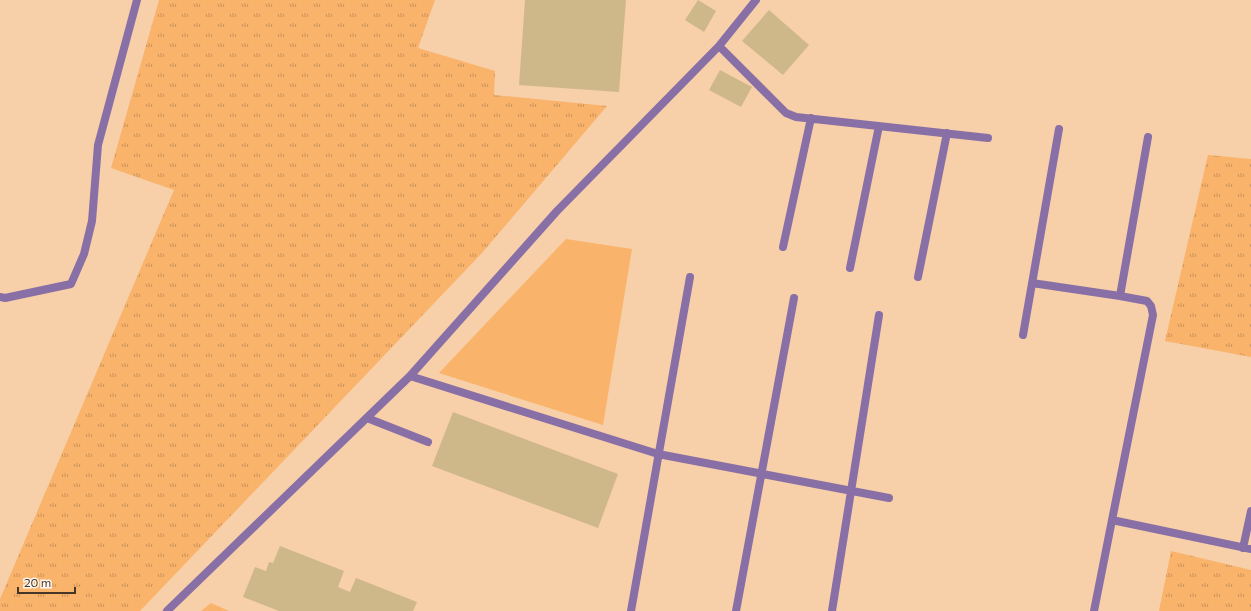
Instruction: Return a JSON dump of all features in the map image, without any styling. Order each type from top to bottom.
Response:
[{"type":"street","points":[[0,298],[71,284],[84,254],[92,221],[98,145],[137,0]]},
{"type":"street","points":[[167,611],[410,376],[557,210],[719,46],[756,0]]},
{"type":"street","points":[[719,46],[786,113],[796,117],[988,138]]},
{"type":"street","points":[[783,247],[811,118]]},
{"type":"street","points":[[850,268],[879,126]]},
{"type":"street","points":[[1023,335],[1059,129]]},
{"type":"street","points":[[918,277],[947,134]]},
{"type":"street","points":[[1120,296],[1148,137]]},
{"type":"street","points":[[631,611],[690,277]]},
{"type":"street","points":[[1032,283],[1120,296],[1147,302],[1151,306],[1153,315],[1094,611]]},
{"type":"street","points":[[736,611],[794,298]]},
{"type":"street","points":[[832,611],[879,315]]},
{"type":"street","points":[[410,376],[658,454],[889,498]]},
{"type":"street","points":[[367,418],[428,442]]},
{"type":"street","points":[[1112,520],[1247,548],[1251,511]]},
{"type":"green space","points":[[159,0],[435,0],[418,48],[495,71],[494,95],[607,106],[482,253],[140,611],[0,611],[0,599],[174,190],[111,168]]},
{"type":"green space","points":[[1208,155],[1251,159],[1251,357],[1165,341]]},
{"type":"green space","points":[[566,239],[632,249],[603,425],[439,373]]},
{"type":"green space","points":[[1171,551],[1251,570],[1251,611],[1159,611]]},
{"type":"green space","points":[[211,603],[229,611],[201,611]]},
{"type":"building","points":[[525,0],[626,0],[619,92],[519,85]]},
{"type":"building","points":[[698,0],[716,11],[704,32],[685,20]]},
{"type":"building","points":[[769,10],[809,45],[783,75],[742,41]]},
{"type":"building","points":[[720,70],[752,87],[741,107],[709,90]]},
{"type":"building","points":[[453,412],[618,474],[598,528],[432,466]]},
{"type":"building","points":[[280,546],[344,571],[338,587],[350,592],[356,578],[417,602],[413,611],[279,611],[243,597],[255,567],[266,571],[269,562],[273,563]]}]
